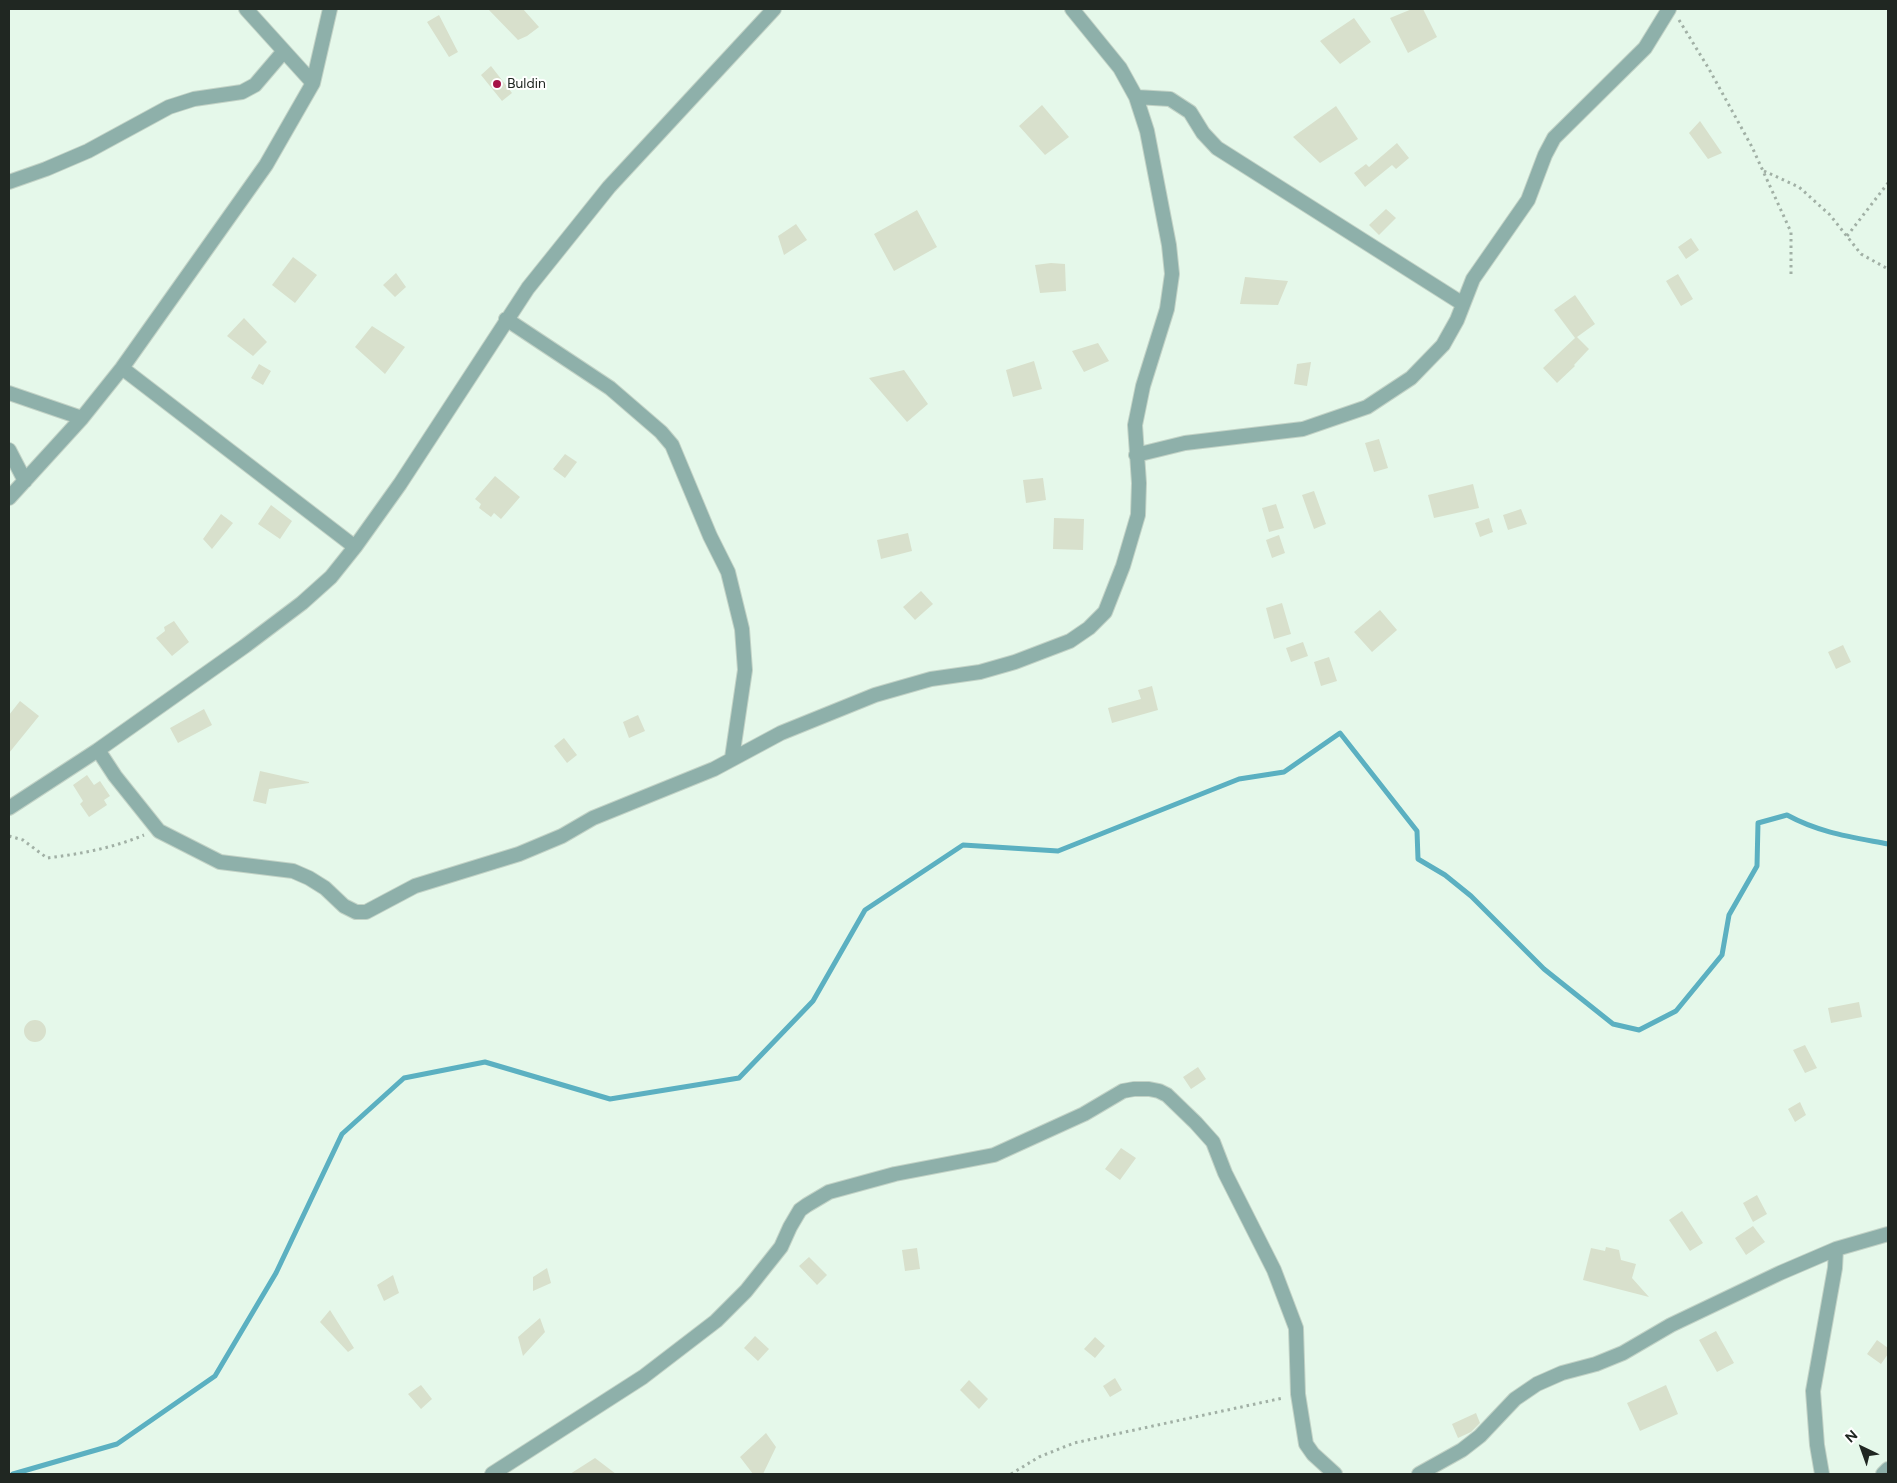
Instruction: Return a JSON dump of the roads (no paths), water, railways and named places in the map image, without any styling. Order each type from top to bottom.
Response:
[{"type":"street","points":[[246,9],[313,83]]},
{"type":"street","points":[[9,498],[82,418],[122,368],[266,165],[313,83],[330,9]]},
{"type":"street","points":[[9,808],[98,750],[220,665],[302,603],[331,577],[355,547],[454,402],[506,319],[533,281],[609,187],[774,9]]},
{"type":"street","points":[[98,750],[120,783],[159,831],[220,862],[293,871],[325,888],[344,906],[356,912],[366,912],[415,886],[519,854],[562,836],[593,818],[714,769],[781,733],[875,695],[931,679],[980,672],[1015,662],[1070,641],[1089,628],[1106,612],[1124,566],[1138,514],[1137,415],[1143,386],[1167,309],[1172,274],[1169,245],[1147,130],[1136,97],[1120,68],[1072,9]]},
{"type":"street","points":[[1136,455],[1185,443],[1303,429],[1368,407],[1411,378],[1443,345],[1457,320],[1472,279],[1528,200],[1545,155],[1554,138],[1645,48],[1673,12]]},
{"type":"street","points":[[9,182],[88,151],[169,107],[194,98],[242,92],[255,85],[284,51]]},
{"type":"street","points":[[1136,97],[1170,99],[1190,112],[1203,133],[1217,148],[1463,304]]},
{"type":"street","points":[[506,319],[610,388],[661,432],[672,445],[710,536],[728,572],[742,629],[745,670],[732,758]]},
{"type":"street","points":[[122,368],[355,547]]},
{"type":"street","points":[[9,393],[82,418]]},
{"type":"street","points":[[9,450],[25,481]]},
{"type":"street","points":[[492,1474],[643,1378],[716,1321],[746,1291],[781,1247],[795,1219],[807,1204],[829,1192],[895,1174],[994,1155],[1084,1114],[1123,1092],[1134,1089],[1149,1089],[1167,1095],[1213,1142],[1225,1173],[1274,1270],[1296,1328],[1298,1394],[1306,1444],[1335,1474]]},
{"type":"street","points":[[1419,1474],[1462,1450],[1480,1436],[1515,1399],[1537,1384],[1562,1373],[1596,1364],[1623,1353],[1671,1325],[1780,1273],[1836,1249],[1888,1234]]},
{"type":"street","points":[[1822,1474],[1812,1391],[1835,1268],[1836,1249]]},
{"type":"street","points":[[1883,1474],[1888,1469]]},
{"type":"waterway","points":[[13,1474],[117,1444],[215,1376],[276,1273],[342,1134],[404,1078],[485,1062],[610,1099],[739,1078],[813,1001],[865,910],[963,845],[1058,851],[1239,779],[1284,772],[1340,733],[1417,831],[1418,859],[1445,875],[1471,896],[1544,969],[1613,1024],[1639,1030],[1676,1011],[1722,955],[1729,915],[1757,866],[1758,823],[1787,815],[1824,830],[1888,844]]},
{"type":"place","name":"Buldin","points":[[497,84]]}]
